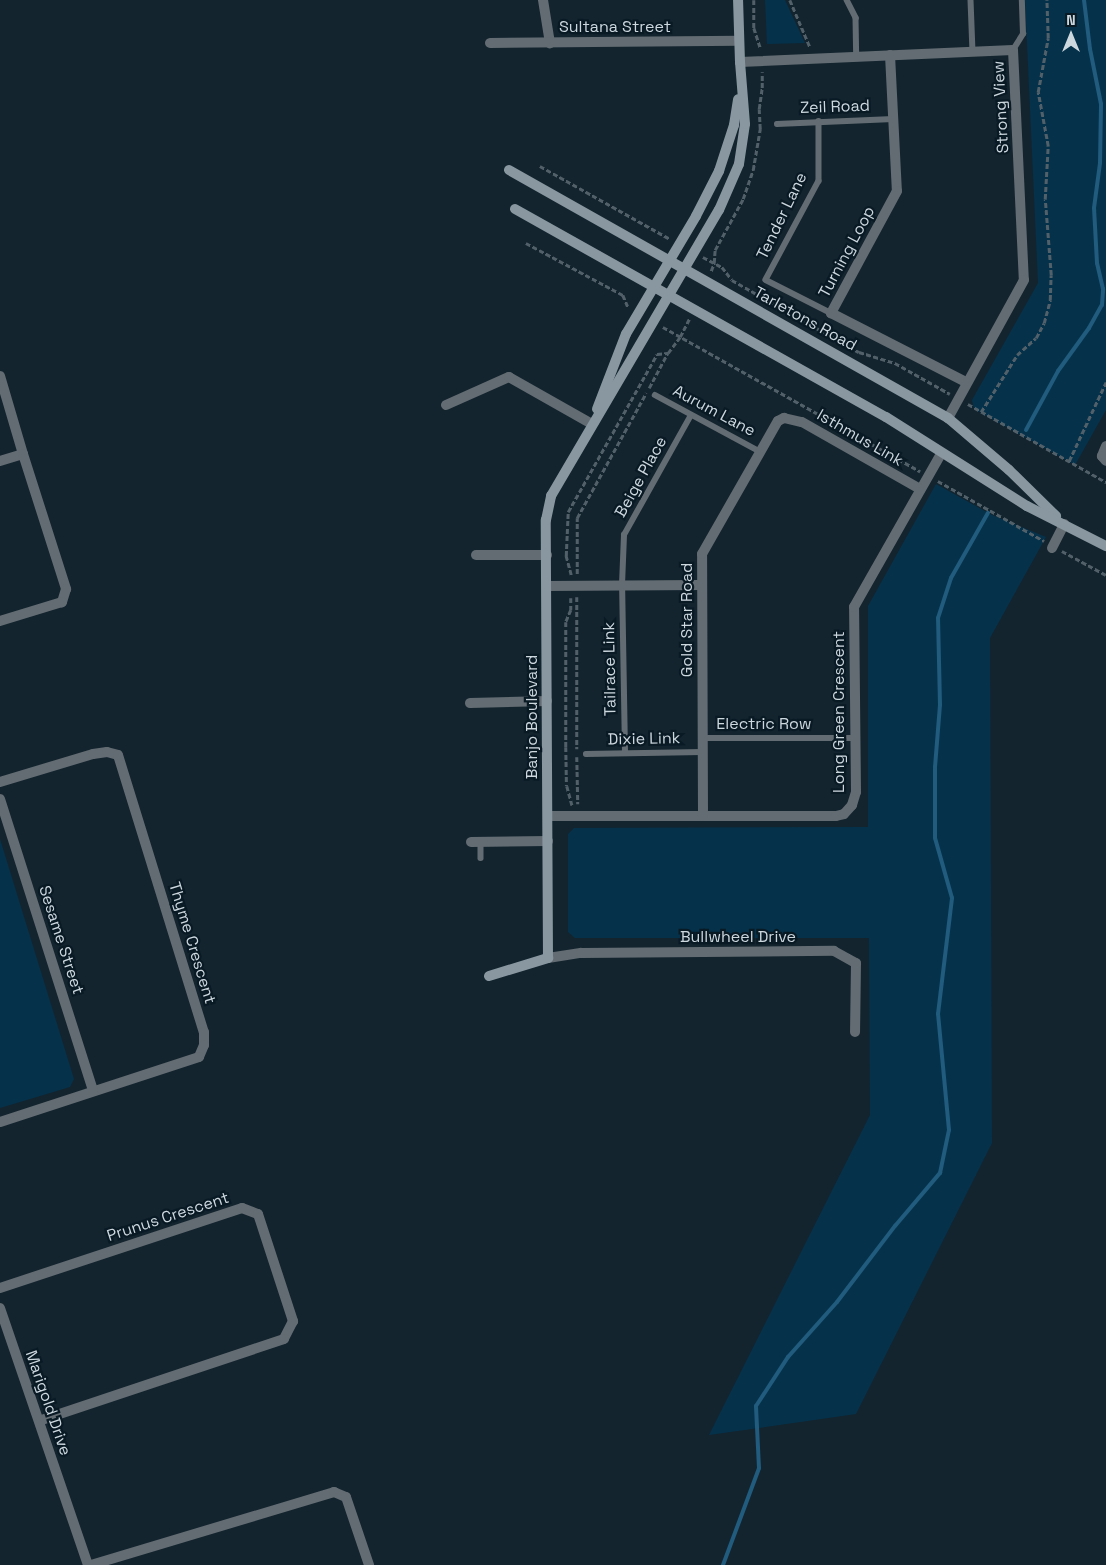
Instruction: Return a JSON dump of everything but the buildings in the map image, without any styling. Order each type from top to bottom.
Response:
[{"type":"street","points":[[543,0],[550,43]]},
{"type":"street","points":[[738,0],[741,86]]},
{"type":"street","name":"Sultana Street","points":[[490,43],[739,41]]},
{"type":"street","name":"Strong View","points":[[740,62],[1013,50],[1024,280],[966,382],[948,418]]},
{"type":"street","name":"Turning Loop","points":[[890,55],[897,191],[831,313],[966,382]]},
{"type":"street","name":"Banjo Boulevard","points":[[592,424],[604,386],[626,334],[719,171],[734,125],[741,86]]},
{"type":"street","name":"Banjo Boulevard","points":[[548,958],[546,520],[551,496],[719,210],[739,164],[745,124],[741,86]]},
{"type":"street","name":"Tarletons Road","points":[[509,170],[948,418],[1009,470],[1064,524]]},
{"type":"street","name":"Tarletons Road","points":[[515,209],[886,416],[941,454],[1027,506],[1106,546]]},
{"type":"street","points":[[0,376],[66,588],[62,602],[0,621]]},
{"type":"street","points":[[446,405],[509,377],[592,424]]},
{"type":"street","name":"Gold Star Road","points":[[703,816],[702,554],[778,421],[784,418]]},
{"type":"street","name":"Isthmus Link","points":[[784,418],[802,422],[920,489]]},
{"type":"street","points":[[1106,446],[1102,456],[1106,461]]},
{"type":"street","points":[[0,460],[23,454]]},
{"type":"street","name":"Long Green Crescent","points":[[548,816],[836,816],[844,814],[852,805],[856,792],[854,607],[941,454]]},
{"type":"street","points":[[1052,547],[1064,524]]},
{"type":"street","points":[[476,555],[547,555]]},
{"type":"street","points":[[547,586],[701,585]]},
{"type":"street","points":[[470,703],[547,702]]},
{"type":"street","name":"Thyme Crescent","points":[[0,782],[93,754],[107,752],[118,755],[204,1032],[204,1046],[199,1056],[0,1122]]},
{"type":"street","name":"Sesame Street","points":[[0,799],[93,1091]]},
{"type":"street","points":[[476,842],[548,842]]},
{"type":"street","name":"Bullwheel Drive","points":[[548,958],[581,953],[834,951],[856,963],[855,1032]]},
{"type":"street","points":[[489,976],[548,958]]},
{"type":"street","name":"Prunus Crescent","points":[[0,1288],[242,1208],[258,1214],[293,1321],[284,1339],[39,1421]]},
{"type":"street","name":"Marigold Drive","points":[[0,1308],[68,1508],[90,1565]]},
{"type":"street","points":[[90,1565],[334,1492],[346,1497],[369,1565]]},
{"type":"lane","points":[[847,0],[856,18],[857,57]]},
{"type":"lane","points":[[971,0],[973,52]]},
{"type":"lane","points":[[1013,50],[1023,34],[1022,0]]},
{"type":"lane","name":"Zeil Road","points":[[777,124],[893,119]]},
{"type":"lane","name":"Tender Lane","points":[[819,121],[819,180],[766,280],[831,313]]},
{"type":"lane","name":"Aurum Lane","points":[[655,395],[761,452]]},
{"type":"lane","name":"Beige Place","points":[[622,585],[624,535],[691,415]]},
{"type":"lane","name":"Tailrace Link","points":[[622,585],[626,752]]},
{"type":"lane","name":"Electric Row","points":[[702,738],[856,738]]},
{"type":"lane","name":"Dixie Link","points":[[586,754],[702,752]]},
{"type":"lane","points":[[476,842],[481,858]]},
{"type":"path","points":[[790,0],[815,58]]},
{"type":"path","points":[[981,412],[1017,354],[1036,338],[1044,323],[1050,300],[1051,275],[1045,198],[1048,146],[1038,92],[1048,38],[1047,0]]},
{"type":"path","points":[[540,166],[679,244]]},
{"type":"path","points":[[526,243],[623,296],[628,308],[638,313]]},
{"type":"path","points":[[694,252],[722,267],[732,280],[859,352],[895,363],[1106,482]]},
{"type":"path","points":[[653,321],[1052,547],[1106,575]]},
{"type":"path","points":[[1069,461],[1106,382]]},
{"type":"shaded area","points":[[765,0],[785,0],[805,43],[767,44]]},
{"type":"shaded area","points":[[1025,0],[1106,0],[1106,410],[1075,465],[974,409],[972,400],[1038,283]]},
{"type":"shaded area","points":[[936,484],[992,515],[1046,537],[990,638],[992,1143],[856,1414],[709,1435],[870,1115],[869,938],[575,938],[568,932],[568,834],[574,828],[868,827],[868,606]]},
{"type":"shaded area","points":[[0,839],[74,1079],[70,1087],[0,1108]]},
{"type":"waterway","points":[[1026,430],[1058,371],[1089,328],[1102,305],[1103,289],[1097,263],[1094,208],[1100,163],[1101,104],[1090,49],[1084,0]]},
{"type":"waterway","points":[[723,1565],[759,1468],[756,1406],[788,1357],[837,1302],[895,1226],[940,1173],[949,1130],[938,1014],[952,898],[935,838],[935,767],[940,705],[938,618],[951,578],[988,513]]}]
